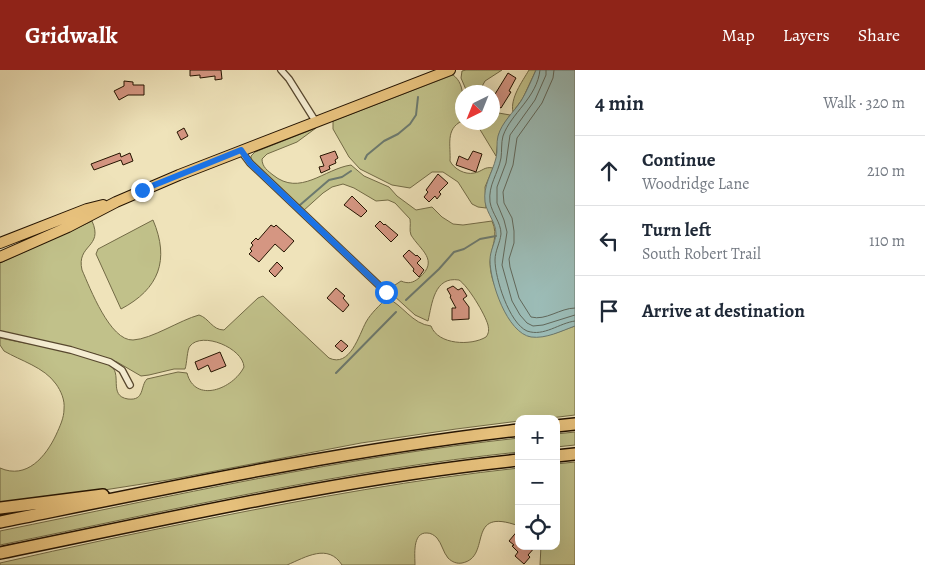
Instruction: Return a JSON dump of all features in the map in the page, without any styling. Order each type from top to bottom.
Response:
[{"type":"highway","points":[[560,426],[575,424]]},
{"type":"highway","points":[[0,522],[350,453],[515,431]]},
{"type":"highway","points":[[560,456],[575,454]]},
{"type":"highway","points":[[0,555],[67,539],[354,483],[515,461]]},
{"type":"highway","points":[[0,508],[169,488]]},
{"type":"main road","points":[[0,256],[83,220],[116,202],[241,150],[450,70]]},
{"type":"main road","points":[[0,243],[87,209],[116,202]]},
{"type":"street","points":[[281,70],[289,78],[316,122]]},
{"type":"street","points":[[241,150],[250,163],[386,292]]},
{"type":"street","points":[[0,334],[71,350],[110,362],[122,370],[130,385]]},
{"type":"green space","points":[[502,70],[485,81],[483,85],[464,85],[461,78],[462,71]]},
{"type":"green space","points":[[529,70],[536,70],[523,98],[513,112],[513,101]]},
{"type":"green space","points":[[453,75],[460,85],[455,85],[455,126],[450,138],[450,161],[457,169],[467,173],[493,168],[485,187],[486,208],[472,204],[458,182],[443,172],[432,172],[410,188],[392,185],[360,169],[349,157],[333,129],[333,121]]},
{"type":"green space","points":[[500,113],[510,115],[499,134],[496,156],[480,130],[500,130]]},
{"type":"green space","points":[[316,128],[297,142],[267,154],[262,159],[263,164],[273,175],[283,181],[293,183],[312,180],[341,167],[351,165],[364,176],[389,187],[397,196],[416,210],[432,207],[453,224],[463,225],[492,221],[495,237],[490,262],[494,283],[503,302],[528,336],[546,335],[575,326],[575,415],[560,417],[560,415],[515,415],[515,422],[361,443],[168,480],[0,504],[0,468],[19,471],[34,464],[41,458],[52,443],[63,419],[64,406],[61,393],[51,378],[39,369],[4,351],[0,345],[0,338],[70,352],[109,365],[115,373],[118,393],[128,399],[137,398],[140,395],[147,379],[178,372],[187,373],[191,383],[206,391],[223,387],[232,382],[244,367],[242,360],[230,348],[212,341],[203,340],[190,346],[185,369],[174,369],[141,376],[117,362],[95,354],[0,331],[0,263],[92,221],[95,236],[93,242],[83,255],[81,262],[82,270],[102,312],[116,332],[125,338],[141,339],[199,315],[216,328],[224,330],[258,298],[263,296],[329,358],[336,360],[343,358],[353,349],[368,319],[387,298],[418,322],[431,326],[440,337],[456,342],[472,342],[486,337],[489,328],[483,314],[471,294],[459,280],[444,282],[439,287],[433,300],[428,321],[415,315],[393,295],[392,287],[401,281],[408,283],[417,280],[428,266],[426,255],[411,235],[410,219],[395,203],[388,200],[376,201],[343,184],[332,187],[323,193],[303,211],[251,161],[251,156],[255,152]]},
{"type":"green space","points":[[153,220],[161,248],[158,272],[144,292],[121,309],[96,254],[98,249]]},
{"type":"green space","points":[[575,432],[575,445],[560,447],[560,434]]},
{"type":"green space","points":[[515,438],[515,452],[388,469],[323,480],[0,545],[0,531],[258,478],[454,446]]},
{"type":"green space","points":[[575,462],[575,565],[540,565],[541,550],[560,550],[560,464]]},
{"type":"green space","points":[[515,468],[515,525],[502,522],[491,523],[485,527],[476,552],[471,559],[462,563],[453,562],[446,556],[437,538],[427,533],[419,536],[415,545],[415,565],[342,565],[336,558],[323,553],[309,556],[287,565],[0,565],[0,563],[79,545],[288,503],[480,472]]},
{"type":"water","points":[[536,70],[575,70],[575,326],[542,337],[531,337],[522,333],[507,317],[493,281],[490,260],[496,230],[485,202],[487,185],[496,158],[497,139],[500,131],[521,101]]},
{"type":"building","points":[[190,70],[221,70],[222,79],[215,80],[215,76],[200,78],[200,75],[190,76]]},
{"type":"building","points":[[508,73],[516,78],[509,91],[511,92],[501,108],[500,107],[500,86]]},
{"type":"building","points":[[124,81],[133,82],[133,85],[144,85],[144,95],[128,95],[119,100],[114,91],[124,86]]},
{"type":"building","points":[[184,128],[188,136],[181,140],[177,132]]},
{"type":"building","points":[[335,151],[338,158],[335,160],[336,163],[329,166],[330,169],[321,173],[319,167],[324,166],[320,156]]},
{"type":"building","points":[[473,151],[482,154],[476,172],[456,165],[459,156],[468,160]]},
{"type":"building","points":[[120,153],[121,157],[130,153],[133,161],[123,165],[121,160],[94,170],[91,164]]},
{"type":"building","points":[[438,174],[448,183],[439,192],[441,194],[437,199],[435,196],[429,202],[424,197],[428,192],[426,190]]},
{"type":"building","points":[[352,196],[367,211],[361,217],[344,205]]},
{"type":"building","points":[[380,221],[398,235],[391,242],[375,226]]},
{"type":"building","points":[[271,225],[274,227],[276,225],[294,241],[284,252],[275,244],[259,262],[249,254],[252,251],[250,249],[253,245],[251,243],[256,238],[258,240]]},
{"type":"building","points":[[409,250],[421,259],[417,263],[424,270],[419,277],[403,256]]},
{"type":"building","points":[[277,262],[283,268],[275,277],[269,271]]},
{"type":"building","points":[[453,286],[458,290],[462,288],[467,296],[463,299],[469,307],[469,319],[452,320],[452,308],[456,308],[447,289]]},
{"type":"building","points":[[336,288],[345,296],[343,298],[349,305],[343,312],[327,298]]},
{"type":"building","points":[[341,340],[348,346],[342,352],[335,346]]},
{"type":"building","points":[[220,352],[226,366],[211,372],[208,365],[198,370],[195,362]]},
{"type":"building","points":[[515,534],[515,549],[512,546],[514,545],[509,541]]},
{"type":"building","points":[[516,550],[532,550],[528,555],[530,557],[524,564],[515,556],[518,552]]},
{"type":"waterway","points":[[365,159],[367,155],[384,141],[398,134],[410,124],[416,115],[418,97]]},
{"type":"waterway","points":[[300,205],[329,180],[342,177],[351,171]]},
{"type":"waterway","points":[[406,300],[454,252],[464,249],[480,239],[496,236]]},
{"type":"waterway","points":[[336,373],[396,312]]},
{"type":"route","points":[[142,190],[241,150],[250,163],[386,292]]}]
